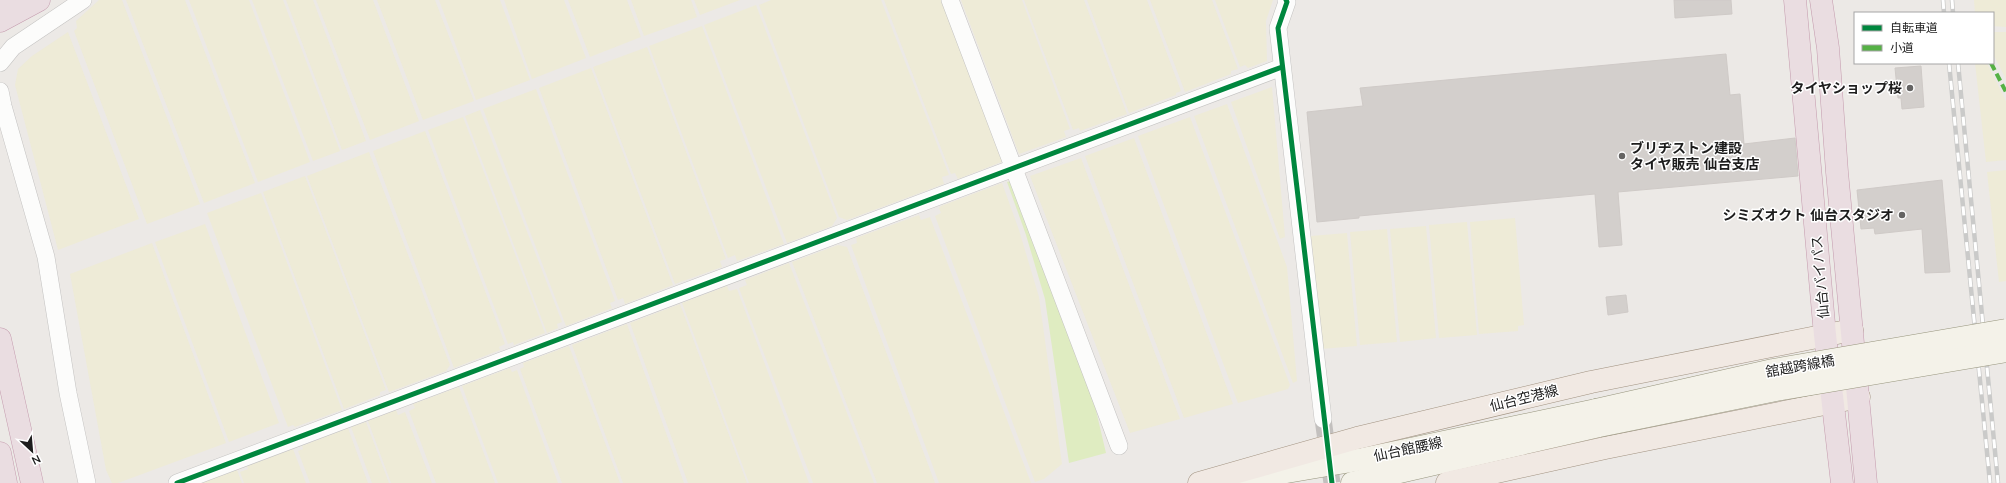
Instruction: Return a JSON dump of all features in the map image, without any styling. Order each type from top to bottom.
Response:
[{"type":"highway","points":[[0,3],[6,0]]},
{"type":"highway","points":[[0,21],[39,0]]},
{"type":"highway","name":"仙台バイパス","points":[[1795,0],[1825,335],[1842,483]]},
{"type":"highway","name":"仙台バイパス","points":[[1821,0],[1828,48],[1866,483]]},
{"type":"highway","points":[[0,339],[32,483]]},
{"type":"highway","points":[[0,453],[6,483]]},
{"type":"main road","name":"仙台空港線","points":[[1199,483],[1357,438],[1591,382],[1852,330]]},
{"type":"main road","name":"舘越跨線橋","points":[[1597,418],[1773,370],[2006,330]]},
{"type":"main road","name":"舘越跨線橋","points":[[1597,418],[1776,390],[2006,351]]},
{"type":"main road","points":[[1447,483],[1605,448],[1859,397]]},
{"type":"main road","name":"仙台館腰線","points":[[1220,483],[1597,418]]},
{"type":"main road","name":"仙台館腰線","points":[[1352,483],[1597,418]]},
{"type":"street","points":[[0,63],[13,47],[83,0]]},
{"type":"street","points":[[950,0],[1119,446]]},
{"type":"street","points":[[1286,0],[1287,2],[1278,28],[1323,419]]},
{"type":"street","points":[[177,483],[1282,67]]},
{"type":"street","points":[[0,91],[46,257],[68,394],[88,483]]},
{"type":"shaded area","points":[[99,0],[122,0],[200,204],[147,224],[74,31],[77,28],[76,21]]},
{"type":"shaded area","points":[[126,0],[185,0],[255,183],[204,203]]},
{"type":"shaded area","points":[[189,0],[249,0],[310,162],[258,182]]},
{"type":"shaded area","points":[[252,0],[283,0],[340,151],[313,161]]},
{"type":"shaded area","points":[[286,0],[313,0],[366,141],[342,150]]},
{"type":"shaded area","points":[[316,0],[373,0],[419,121],[370,140]]},
{"type":"shaded area","points":[[377,0],[435,0],[474,101],[423,120]]},
{"type":"shaded area","points":[[439,0],[500,0],[530,80],[476,100]]},
{"type":"shaded area","points":[[504,0],[564,0],[586,58],[532,79]]},
{"type":"shaded area","points":[[568,0],[627,0],[641,37],[590,57]]},
{"type":"shaded area","points":[[631,0],[691,0],[697,17],[644,36]]},
{"type":"shaded area","points":[[694,0],[740,0],[700,15]]},
{"type":"shaded area","points":[[771,0],[881,0],[949,175],[942,177],[944,184],[847,220],[839,217],[759,5]]},
{"type":"shaded area","points":[[884,0],[943,0],[1004,161],[958,179],[955,173],[951,174]]},
{"type":"shaded area","points":[[961,0],[1022,0],[1070,129],[1064,131],[1066,137],[1019,154]]},
{"type":"shaded area","points":[[1024,0],[1084,0],[1127,114],[1080,131],[1079,128],[1073,130]]},
{"type":"shaded area","points":[[1087,0],[1147,0],[1181,91],[1176,93],[1176,95],[1129,113]]},
{"type":"shaded area","points":[[1150,0],[1212,0],[1238,69],[1231,71],[1231,74],[1185,92]]},
{"type":"shaded area","points":[[1215,0],[1273,0],[1266,21],[1267,61],[1248,68],[1245,65],[1240,67]]},
{"type":"shaded area","points":[[1974,0],[2006,0],[2006,27],[1994,26],[1994,12],[1975,12]]},
{"type":"shaded area","points":[[756,5],[837,218],[832,226],[787,243],[704,25]]},
{"type":"shaded area","points":[[702,26],[784,244],[737,261],[735,255],[728,258],[649,46]]},
{"type":"shaded area","points":[[68,32],[139,219],[58,250],[15,85],[18,69],[32,56]]},
{"type":"shaded area","points":[[1994,32],[2006,32],[2006,79],[1994,56]]},
{"type":"shaded area","points":[[647,47],[726,259],[720,261],[722,267],[675,284],[593,67]]},
{"type":"shaded area","points":[[1975,64],[1988,64],[2006,101],[2006,160],[1986,162]]},
{"type":"shaded area","points":[[591,68],[673,285],[625,304],[623,298],[618,300],[539,88]]},
{"type":"shaded area","points":[[1272,87],[1285,237],[1280,239],[1231,102]]},
{"type":"shaded area","points":[[536,89],[615,301],[610,303],[612,308],[566,326],[483,109]]},
{"type":"shaded area","points":[[1227,104],[1287,267],[1297,381],[1293,383],[1194,116]]},
{"type":"shaded area","points":[[480,110],[562,322],[557,324],[558,328],[547,333],[465,116]]},
{"type":"shaded area","points":[[463,117],[545,333],[514,345],[513,342],[508,344],[428,130]]},
{"type":"shaded area","points":[[1190,117],[1290,385],[1288,389],[1238,403],[1138,136]]},
{"type":"shaded area","points":[[425,131],[505,344],[499,347],[500,350],[454,368],[373,151]]},
{"type":"shaded area","points":[[1134,138],[1233,404],[1184,418],[1085,156]]},
{"type":"shaded area","points":[[369,152],[450,365],[446,371],[389,392],[307,176]]},
{"type":"shaded area","points":[[1081,158],[1180,419],[1130,433],[1030,176]]},
{"type":"shaded area","points":[[2006,170],[2006,281],[1999,282],[1987,172]]},
{"type":"shaded area","points":[[305,176],[386,390],[380,392],[380,395],[344,409],[263,192]]},
{"type":"shaded area","points":[[1002,183],[1019,230],[1039,297],[1062,464],[1044,479],[1035,482],[935,216],[941,213],[939,208],[941,206]]},
{"type":"shaded area","points":[[261,193],[342,410],[295,427],[293,425],[288,427],[207,213]]},
{"type":"shaded area","points":[[919,215],[921,220],[930,217],[1031,483],[939,483],[851,245],[857,243],[856,238]]},
{"type":"shaded area","points":[[1515,218],[1524,325],[1518,326],[1518,331],[1479,334],[1470,222]]},
{"type":"shaded area","points":[[1467,222],[1477,335],[1439,338],[1429,225]]},
{"type":"shaded area","points":[[205,224],[279,423],[229,442],[155,242]]},
{"type":"shaded area","points":[[1426,226],[1436,338],[1400,342],[1390,229]]},
{"type":"shaded area","points":[[1387,229],[1397,342],[1360,345],[1350,232]]},
{"type":"shaded area","points":[[1347,233],[1357,346],[1321,349],[1311,236]]},
{"type":"shaded area","points":[[152,243],[226,443],[118,483],[112,483],[106,470],[70,274]]},
{"type":"shaded area","points":[[838,245],[847,247],[935,483],[877,483],[792,262]]},
{"type":"shaded area","points":[[789,263],[874,483],[813,483],[739,288],[747,285],[745,280]]},
{"type":"shaded area","points":[[727,286],[729,291],[737,289],[809,483],[749,483],[682,303]]},
{"type":"shaded area","points":[[680,304],[747,483],[688,483],[630,323]]},
{"type":"shaded area","points":[[627,324],[684,483],[623,483],[572,345]]},
{"type":"shaded area","points":[[569,346],[620,483],[562,483],[520,369],[524,367],[523,363]]},
{"type":"shaded area","points":[[510,368],[512,372],[517,370],[558,483],[498,483],[462,386]]},
{"type":"shaded area","points":[[459,387],[495,483],[436,483],[409,411],[415,408],[413,404]]},
{"type":"shaded area","points":[[396,410],[398,415],[405,412],[432,483],[391,483],[368,421]]},
{"type":"shaded area","points":[[366,422],[389,483],[372,483],[351,427]]},
{"type":"shaded area","points":[[348,428],[368,483],[310,483],[298,451],[303,449],[302,446]]},
{"type":"shaded area","points":[[293,449],[306,483],[244,483],[240,472],[248,469],[247,466]]},
{"type":"shaded area","points":[[237,470],[242,483],[202,483]]},
{"type":"green space","points":[[1013,180],[1090,385],[1106,453],[1069,463],[1045,299],[1026,235],[1007,182]]},
{"type":"building","points":[[1674,0],[1731,0],[1732,14],[1675,18]]},
{"type":"building","points":[[1726,54],[1730,95],[1740,94],[1744,144],[1795,138],[1798,176],[1618,192],[1622,245],[1599,247],[1595,194],[1359,216],[1359,218],[1317,222],[1307,112],[1363,106],[1360,88]]},
{"type":"building","points":[[1921,66],[1924,107],[1902,109],[1901,98],[1898,98],[1895,68]]},
{"type":"building","points":[[1942,180],[1950,272],[1925,273],[1922,229],[1875,234],[1874,228],[1861,229],[1857,190]]},
{"type":"building","points":[[1626,295],[1628,312],[1608,315],[1606,297]]},
{"type":"tunnel","points":[[1323,419],[1332,483]]},
{"type":"railway","points":[[1943,0],[1944,12]]},
{"type":"railway","points":[[1952,0],[1953,12]]},
{"type":"railway","points":[[1949,64],[1990,483]]},
{"type":"railway","points":[[1958,64],[1998,483]]},
{"type":"marked path","points":[[1992,64],[2006,92]]},
{"type":"cycle path","points":[[1286,0],[1287,2],[1278,28],[1332,483]]},
{"type":"cycle path","points":[[177,483],[1282,67]]},
{"type":"place","name":"タイヤショップ桜","points":[[1910,88]]},
{"type":"place","name":"ブリヂストン建設 タイヤ販売 仙台支店","points":[[1622,156]]},
{"type":"place","name":"シミズオクト 仙台スタジオ","points":[[1902,215]]}]
